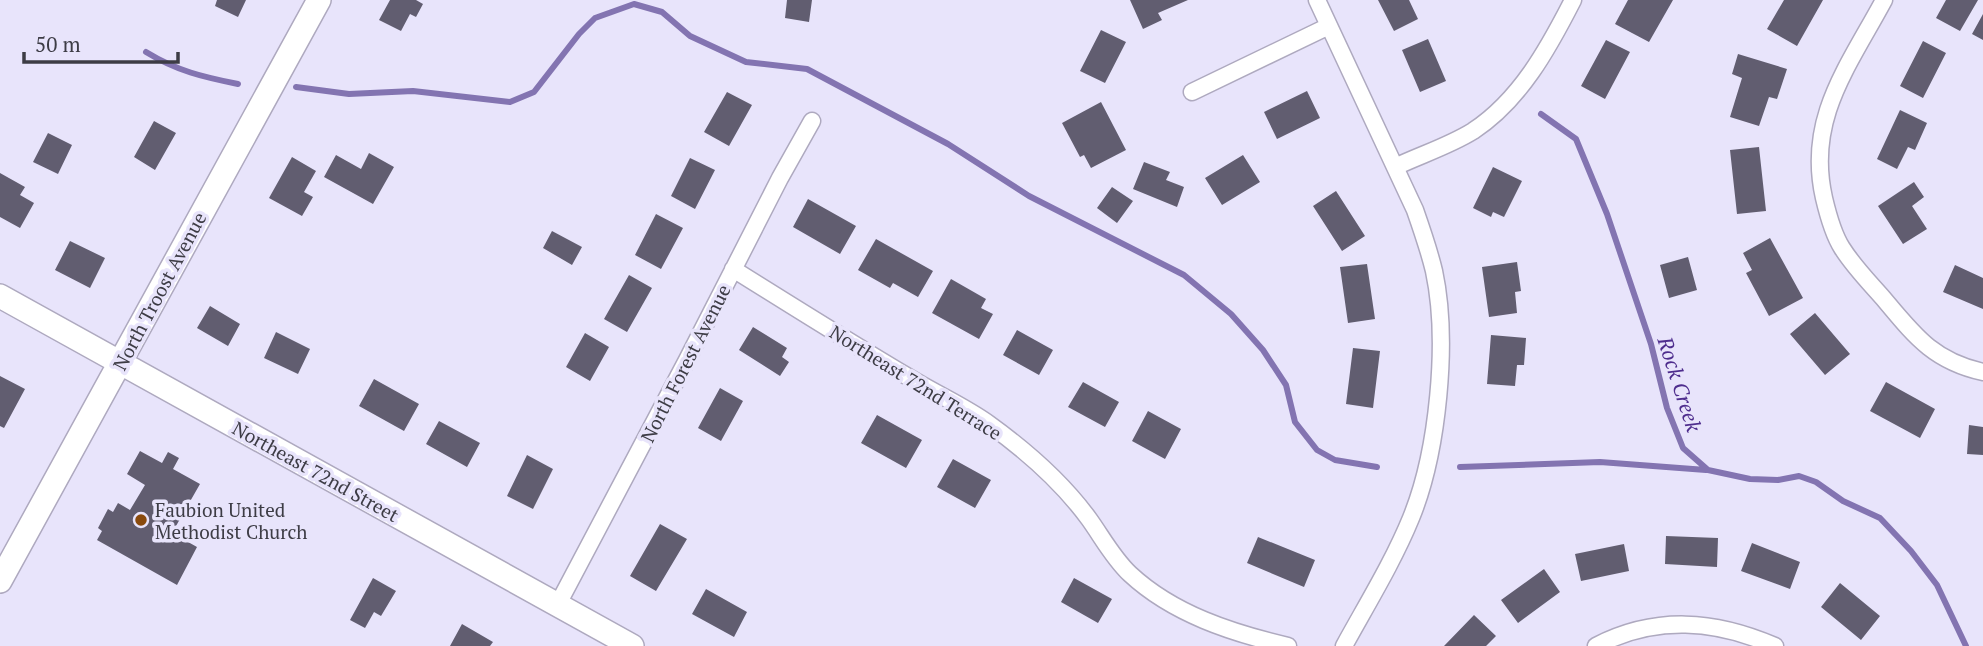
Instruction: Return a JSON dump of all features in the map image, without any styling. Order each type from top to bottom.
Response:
[{"type":"main road","name":"North Troost Avenue","points":[[0,581],[319,0]]},
{"type":"main road","name":"Northeast 72nd Street","points":[[0,296],[632,646]]},
{"type":"street","points":[[1317,0],[1419,220],[1434,272],[1439,304],[1436,415],[1427,467],[1401,541],[1345,646]]},
{"type":"street","points":[[1395,167],[1471,132],[1501,107],[1528,78],[1573,0]]},
{"type":"street","points":[[1884,0],[1835,91],[1824,119],[1819,148],[1819,178],[1825,204],[1841,247],[1916,337],[1937,355],[1962,367],[1983,372]]},
{"type":"street","points":[[1192,92],[1329,26]]},
{"type":"street","name":"North Forest Avenue","points":[[557,606],[812,121]]},
{"type":"street","name":"Northeast 72nd Terrace","points":[[733,270],[989,424],[1029,456],[1066,492],[1111,552],[1147,589],[1174,606],[1213,624],[1288,646]]},
{"type":"street","points":[[1596,646],[1633,631],[1696,624],[1744,633],[1776,646]]},
{"type":"building","points":[[217,0],[246,0],[238,17],[215,6]]},
{"type":"building","points":[[390,0],[416,0],[423,4],[416,17],[410,14],[401,31],[379,20]]},
{"type":"building","points":[[787,0],[812,0],[809,22],[785,18]]},
{"type":"building","points":[[1130,0],[1188,0],[1158,13],[1162,20],[1143,29]]},
{"type":"building","points":[[1378,0],[1409,0],[1418,19],[1394,31]]},
{"type":"building","points":[[1628,0],[1673,0],[1649,42],[1615,24]]},
{"type":"building","points":[[1784,0],[1823,0],[1797,46],[1767,29]]},
{"type":"building","points":[[1946,0],[1978,0],[1960,31],[1936,18]]},
{"type":"building","points":[[1983,14],[1983,40],[1972,34]]},
{"type":"building","points":[[1101,30],[1126,42],[1105,83],[1080,71]]},
{"type":"building","points":[[1428,39],[1446,81],[1420,92],[1402,50]]},
{"type":"building","points":[[1606,40],[1630,52],[1605,99],[1581,86]]},
{"type":"building","points":[[1923,41],[1946,53],[1923,98],[1900,86]]},
{"type":"building","points":[[1738,54],[1787,69],[1777,99],[1769,97],[1759,126],[1730,117],[1742,78],[1732,74]]},
{"type":"building","points":[[1307,91],[1320,118],[1277,139],[1264,112]]},
{"type":"building","points":[[727,92],[752,105],[729,146],[704,132]]},
{"type":"building","points":[[1101,102],[1126,150],[1091,168],[1084,155],[1080,157],[1062,123]]},
{"type":"building","points":[[1900,110],[1927,123],[1915,150],[1908,147],[1897,169],[1877,159]]},
{"type":"building","points":[[154,121],[176,133],[155,170],[134,157]]},
{"type":"building","points":[[48,133],[72,145],[58,174],[33,162]]},
{"type":"building","points":[[1759,147],[1766,211],[1737,214],[1730,150]]},
{"type":"building","points":[[369,153],[394,167],[373,204],[324,177],[336,155],[361,169]]},
{"type":"building","points":[[1243,155],[1260,182],[1222,205],[1205,178]]},
{"type":"building","points":[[292,157],[316,171],[304,192],[313,197],[302,216],[269,198]]},
{"type":"building","points":[[690,158],[715,170],[695,209],[671,196]]},
{"type":"building","points":[[1144,162],[1170,172],[1166,180],[1184,187],[1177,207],[1133,189]]},
{"type":"building","points":[[1493,167],[1522,181],[1504,217],[1493,212],[1491,217],[1473,208]]},
{"type":"building","points":[[0,173],[25,187],[20,195],[34,203],[20,228],[0,217]]},
{"type":"building","points":[[1914,182],[1924,197],[1912,206],[1927,229],[1903,244],[1878,206]]},
{"type":"building","points":[[1112,187],[1133,201],[1117,223],[1097,208]]},
{"type":"building","points":[[1336,191],[1365,236],[1342,251],[1313,206]]},
{"type":"building","points":[[808,199],[856,226],[840,254],[793,227]]},
{"type":"building","points":[[656,214],[683,228],[661,269],[635,255]]},
{"type":"building","points":[[552,231],[582,247],[572,265],[543,248]]},
{"type":"building","points":[[1770,238],[1803,298],[1769,316],[1746,273],[1752,270],[1743,253]]},
{"type":"building","points":[[876,239],[933,271],[918,297],[893,283],[890,288],[858,270]]},
{"type":"building","points":[[70,241],[105,258],[90,288],[55,270]]},
{"type":"building","points":[[1688,257],[1697,290],[1669,298],[1660,265]]},
{"type":"building","points":[[1517,262],[1521,291],[1515,292],[1517,313],[1489,317],[1482,267]]},
{"type":"building","points":[[1367,264],[1375,319],[1348,323],[1340,267]]},
{"type":"building","points":[[1955,265],[1983,278],[1983,309],[1943,292]]},
{"type":"building","points":[[629,275],[652,288],[627,332],[604,319]]},
{"type":"building","points":[[951,279],[986,299],[981,308],[993,314],[979,339],[932,313]]},
{"type":"building","points":[[210,306],[240,324],[228,346],[197,328]]},
{"type":"building","points":[[1815,313],[1850,354],[1825,375],[1790,334]]},
{"type":"building","points":[[753,327],[787,348],[782,357],[789,362],[780,376],[739,350]]},
{"type":"building","points":[[1017,330],[1053,350],[1039,375],[1003,355]]},
{"type":"building","points":[[276,332],[310,349],[298,374],[264,358]]},
{"type":"building","points":[[585,333],[609,347],[590,381],[566,367]]},
{"type":"building","points":[[1491,335],[1526,338],[1524,365],[1517,365],[1515,386],[1487,384]]},
{"type":"building","points":[[1353,348],[1380,351],[1373,408],[1346,404]]},
{"type":"building","points":[[0,376],[25,389],[4,428],[0,426]]},
{"type":"building","points":[[374,379],[419,404],[404,431],[359,406]]},
{"type":"building","points":[[1083,382],[1119,402],[1105,427],[1068,407]]},
{"type":"building","points":[[1886,382],[1935,409],[1920,438],[1870,411]]},
{"type":"building","points":[[720,388],[743,401],[721,441],[698,428]]},
{"type":"building","points":[[1148,411],[1181,429],[1165,459],[1132,441]]},
{"type":"building","points":[[877,415],[922,440],[906,468],[861,443]]},
{"type":"building","points":[[439,421],[480,443],[467,467],[426,444]]},
{"type":"building","points":[[1969,425],[1983,427],[1983,455],[1967,454]]},
{"type":"building","name":"Faubion United Methodist Church","points":[[140,451],[162,463],[168,452],[179,458],[173,469],[200,484],[172,533],[197,547],[177,585],[97,540],[102,531],[98,528],[108,509],[113,512],[118,503],[130,510],[145,485],[127,474]]},
{"type":"building","points":[[527,455],[553,469],[533,509],[507,496]]},
{"type":"building","points":[[953,459],[991,480],[975,508],[937,487]]},
{"type":"building","points":[[660,524],[687,539],[656,591],[630,576]]},
{"type":"building","points":[[1666,536],[1718,538],[1717,567],[1665,564]]},
{"type":"building","points":[[1258,537],[1315,560],[1304,587],[1247,563]]},
{"type":"building","points":[[1752,543],[1800,562],[1790,589],[1741,571]]},
{"type":"building","points":[[1624,544],[1629,571],[1581,581],[1575,554]]},
{"type":"building","points":[[1544,569],[1560,592],[1518,623],[1501,600]]},
{"type":"building","points":[[373,578],[396,591],[381,616],[374,612],[365,628],[350,620]]},
{"type":"building","points":[[1074,578],[1112,599],[1098,623],[1061,602]]},
{"type":"building","points":[[1840,583],[1880,616],[1861,640],[1821,607]]},
{"type":"building","points":[[706,589],[747,612],[734,637],[692,614]]},
{"type":"building","points":[[1474,615],[1496,636],[1486,646],[1444,646]]},
{"type":"building","points":[[462,624],[493,642],[490,646],[450,646]]},
{"type":"waterway","points":[[296,87],[349,94],[413,91],[510,102],[534,92],[579,34],[595,18],[634,4],[662,12],[690,36],[746,62],[807,69],[948,144],[1029,196],[1184,275],[1231,314],[1263,350],[1286,385],[1295,422],[1317,450],[1335,460],[1377,467]]},
{"type":"waterway","points":[[146,52],[190,72],[238,84]]},
{"type":"waterway","name":"Rock Creek","points":[[1541,114],[1576,139],[1607,214],[1651,344],[1667,408],[1683,448],[1708,470],[1750,479],[1778,480],[1799,476],[1816,482],[1843,501],[1880,518],[1911,551],[1937,585],[1966,646]]},
{"type":"waterway","points":[[1460,467],[1600,462],[1706,470]]},
{"type":"place","name":"Faubion United Methodist Church","points":[[141,520]]}]
